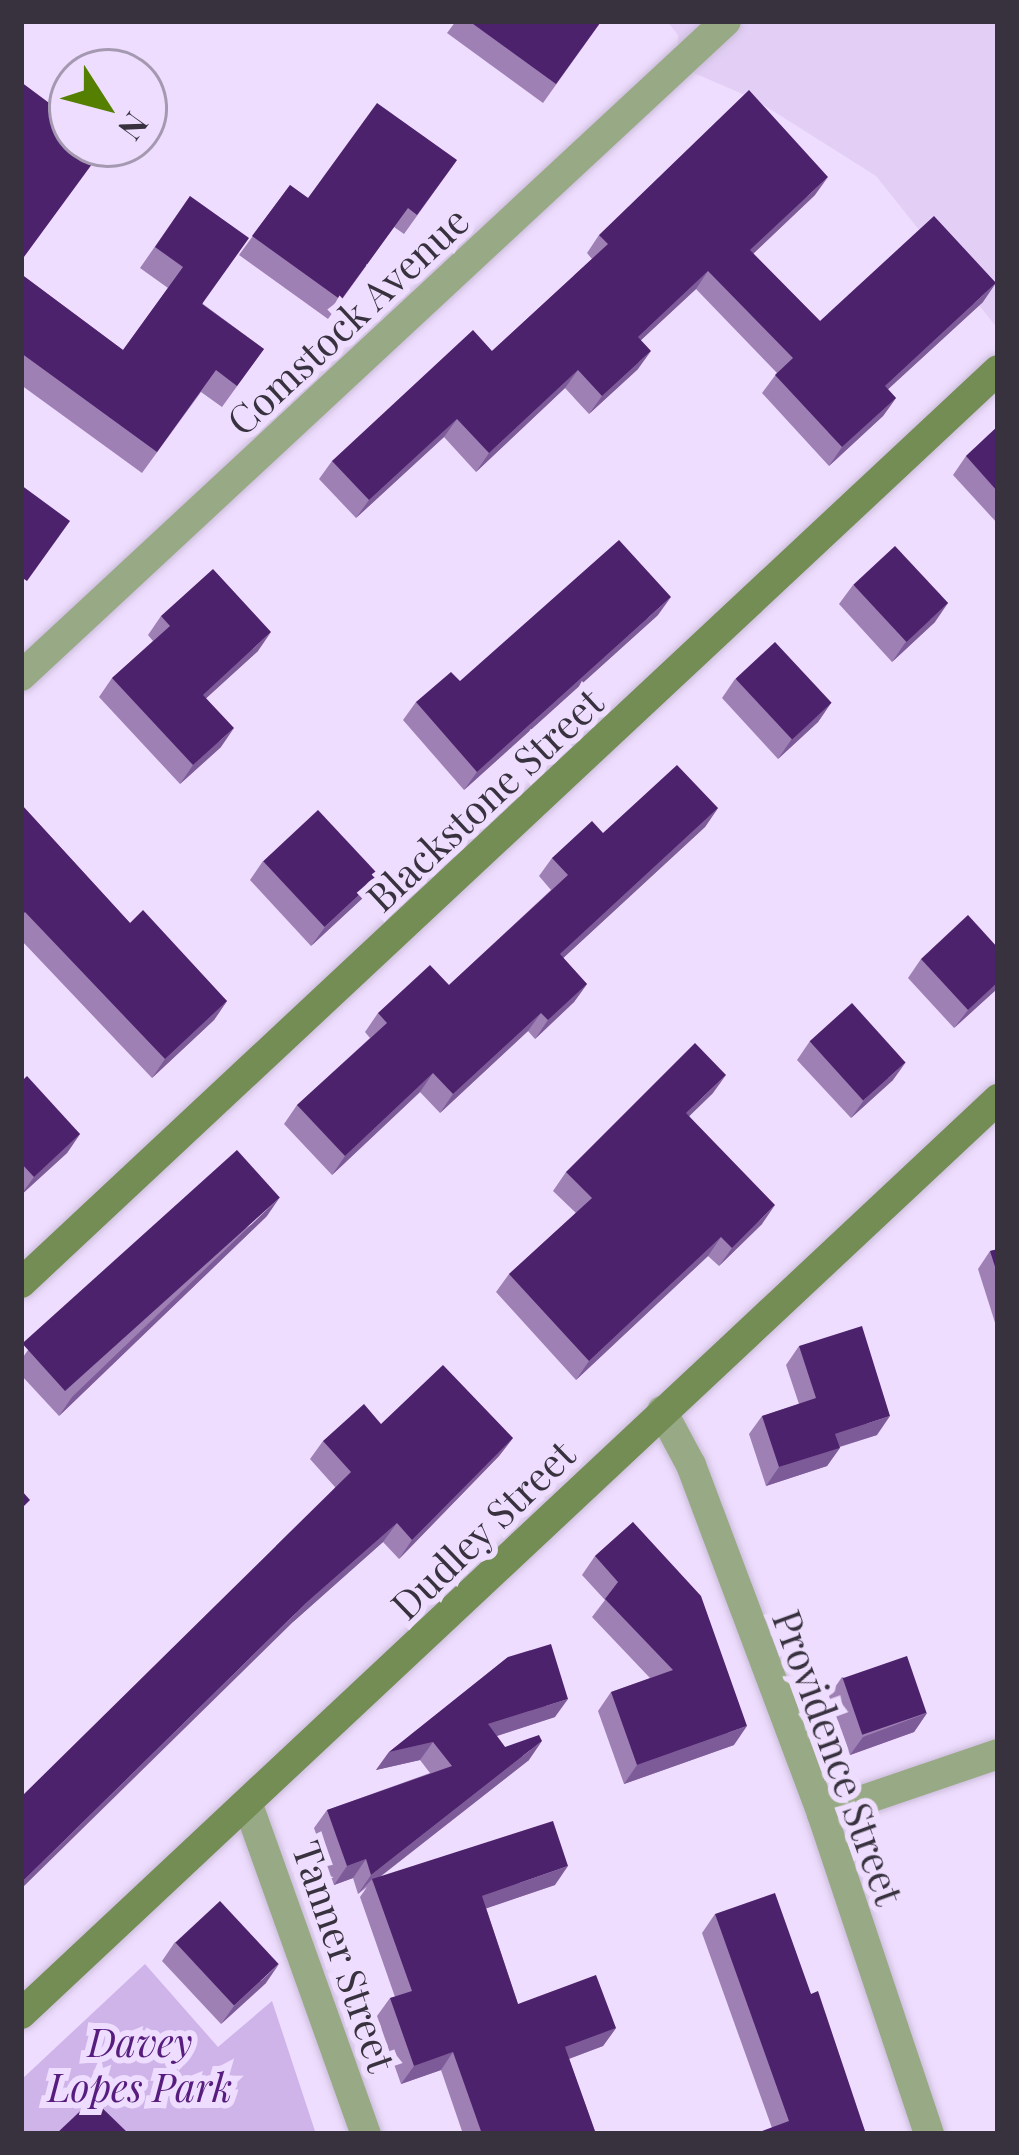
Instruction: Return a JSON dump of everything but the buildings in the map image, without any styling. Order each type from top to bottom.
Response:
[{"type":"street","name":"Comstock Avenue","points":[[21,676],[726,21]]},
{"type":"street","name":"Blackstone Street","points":[[21,1283],[998,370]]},
{"type":"street","name":"Dudley Street","points":[[21,2014],[998,1099]]},
{"type":"street","name":"Providence Street","points":[[662,1411],[691,1465],[822,1814],[929,2134]]},
{"type":"street","points":[[822,1814],[998,1754]]},
{"type":"street","name":"Tanner Street","points":[[248,1805],[366,2134]]},
{"type":"shaded area","points":[[667,21],[998,21],[998,329],[876,176],[754,99],[678,66],[678,35]]},
{"type":"green space","name":"Davey Lopes Park","points":[[145,1964],[218,2047],[272,2001],[316,2134],[21,2134],[21,2080]]}]
